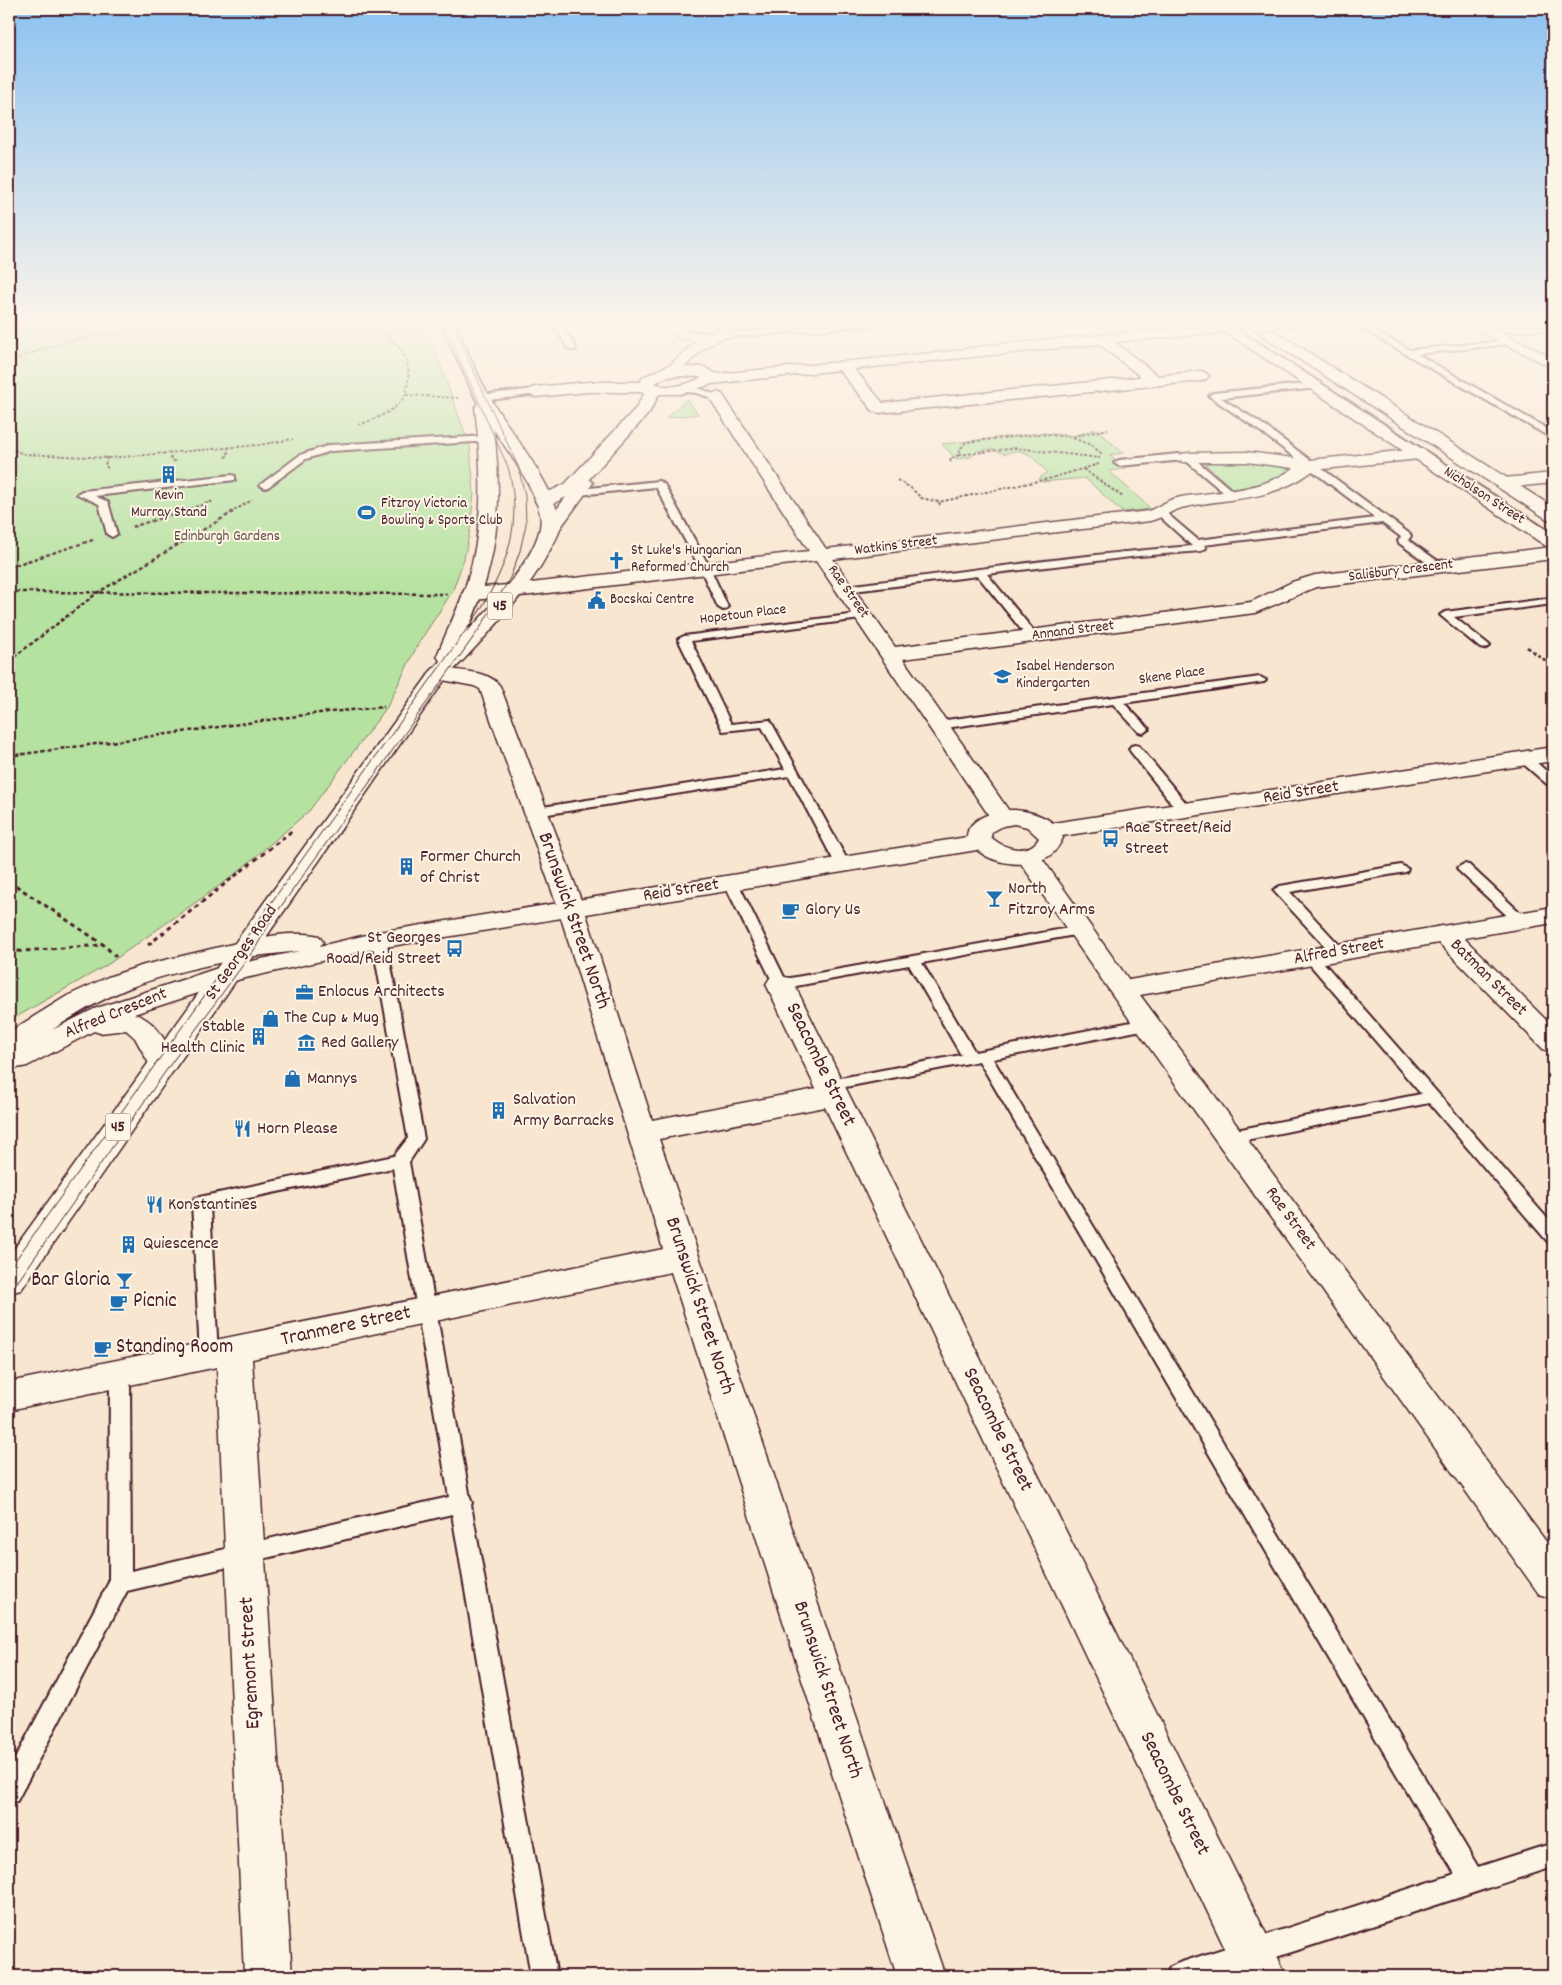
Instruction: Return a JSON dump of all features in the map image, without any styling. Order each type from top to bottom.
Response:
[{"type":"main road","name":"45","points":[[483,413],[487,439]]},
{"type":"main road","name":"45","points":[[491,413],[519,455],[544,501],[548,509],[550,530]]},
{"type":"main road","points":[[544,501],[571,488],[641,413]]},
{"type":"main road","name":"Rae Street","points":[[729,413],[821,555],[865,616],[1002,818]]},
{"type":"main road","name":"Nicholson Street","points":[[1356,413],[1553,542]]},
{"type":"main road","name":"Nicholson Street","points":[[1393,413],[1553,515]]},
{"type":"main road","name":"St Georges Road","points":[[440,674],[472,594],[488,535],[491,488],[487,439]]},
{"type":"main road","points":[[1188,458],[1242,456],[1310,465],[1419,454]]},
{"type":"main road","name":"Watkins Street","points":[[472,594],[513,591],[1143,517],[1161,514],[1172,505],[1181,502],[1257,492],[1277,486],[1292,479],[1310,465]]},
{"type":"main road","name":"St Georges Road","points":[[9,1281],[440,674],[513,591],[537,556],[550,530],[578,492],[593,466]]},
{"type":"main road","points":[[1509,487],[1553,478]]},
{"type":"main road","points":[[1509,487],[1553,486]]},
{"type":"main road","name":"Salisbury Crescent","points":[[1255,607],[1273,602],[1300,585],[1315,581],[1553,553]]},
{"type":"main road","name":"Annand Street","points":[[890,654],[1255,607]]},
{"type":"main road","name":"Brunswick Street North","points":[[440,674],[480,681],[489,686],[536,812],[571,908],[641,1132],[921,1976]]},
{"type":"main road","name":"Reid Street","points":[[1048,831],[1553,754]]},
{"type":"main road","points":[[1002,818],[1026,819],[1037,822],[1048,831],[1051,838],[1049,844],[1043,850],[1027,855],[1002,854],[992,850],[982,842],[979,836],[981,829],[986,824],[1002,818]]},
{"type":"main road","name":"Reid Street","points":[[228,974],[379,940],[982,842]]},
{"type":"main road","name":"Rae Street","points":[[1027,855],[1124,989],[1147,1024],[1553,1582]]},
{"type":"main road","name":"Alfred Street","points":[[1124,989],[1553,915]]},
{"type":"main road","name":"Batman Street","points":[[1444,934],[1553,1042]]},
{"type":"main road","name":"Reid Street","points":[[245,950],[279,944],[379,940]]},
{"type":"main road","name":"Alfred Crescent","points":[[9,1045],[62,1011],[114,984],[158,970],[245,950]]},
{"type":"main road","name":"Alfred Crescent","points":[[9,1063],[56,1038],[128,1006],[228,974]]},
{"type":"main road","name":"Seacombe Street","points":[[780,984],[1257,1965]]},
{"type":"main road","points":[[56,1038],[106,1023],[125,1021],[136,1023],[145,1030],[163,1064]]},
{"type":"main road","points":[[641,1132],[832,1090]]},
{"type":"main road","name":"Tranmere Street","points":[[9,1396],[683,1257]]},
{"type":"main road","name":"Egremont Street","points":[[222,1353],[245,1554],[268,1976]]},
{"type":"lane","points":[[1239,413],[1406,536],[1403,540],[1438,566]]},
{"type":"lane","points":[[1512,413],[1553,436]]},
{"type":"lane","points":[[266,485],[303,457],[330,448],[487,439]]},
{"type":"lane","points":[[1119,463],[1178,457],[1188,458],[1232,495]]},
{"type":"lane","points":[[112,534],[103,502],[82,494],[232,478]]},
{"type":"lane","points":[[578,492],[659,484],[705,568],[723,607]]},
{"type":"lane","points":[[845,589],[1129,554],[1200,548],[1161,514]]},
{"type":"lane","points":[[1196,543],[1384,520]]},
{"type":"lane","points":[[980,573],[1032,636]]},
{"type":"lane","points":[[1484,646],[1445,615],[1553,600]]},
{"type":"lane","name":"Hopetoun Place","points":[[843,865],[766,723],[727,728],[684,639],[865,616]]},
{"type":"lane","name":"Skene Place","points":[[939,726],[1260,680]]},
{"type":"lane","points":[[1116,700],[1142,729]]},
{"type":"lane","points":[[1135,749],[1185,811]]},
{"type":"lane","points":[[1524,758],[1553,783]]},
{"type":"lane","points":[[536,812],[792,772]]},
{"type":"lane","points":[[1464,868],[1521,921]]},
{"type":"lane","points":[[1338,952],[1280,890],[1401,869]]},
{"type":"lane","name":"Seacombe Street","points":[[732,883],[780,984]]},
{"type":"lane","points":[[780,984],[1080,930]]},
{"type":"lane","points":[[222,1353],[201,1202],[400,1161],[416,1139],[379,940]]},
{"type":"lane","points":[[1311,957],[1553,1236]]},
{"type":"lane","points":[[913,960],[978,1058],[1473,1881]]},
{"type":"lane","points":[[832,1090],[1147,1024]]},
{"type":"lane","points":[[1231,1137],[1432,1097]]},
{"type":"lane","points":[[400,1161],[428,1310],[544,1976]]},
{"type":"lane","points":[[9,1793],[120,1582],[120,1374]]},
{"type":"lane","points":[[120,1582],[462,1503]]},
{"type":"lane","points":[[1179,1976],[1257,1965],[1473,1881],[1553,1855]]},
{"type":"path","points":[[355,426],[386,413]]},
{"type":"path","points":[[1072,437],[1083,433],[1108,429]]},
{"type":"path","points":[[951,462],[950,459],[959,455],[1016,448],[1104,459],[1100,452],[1091,445],[1072,437],[1040,434],[966,442],[961,448],[959,455]]},
{"type":"path","points":[[9,448],[24,454],[37,456],[110,458],[294,439]]},
{"type":"path","points":[[897,480],[911,488],[921,498],[939,503],[1048,479],[1106,462]]},
{"type":"path","points":[[1083,469],[1125,498]]},
{"type":"path","points":[[9,661],[97,593],[255,499]]},
{"type":"path","points":[[9,592],[472,594]]},
{"type":"path","points":[[1527,647],[1553,666]]},
{"type":"path","points":[[9,756],[319,714],[417,706]]},
{"type":"path","points":[[146,947],[293,830]]},
{"type":"path","points":[[9,881],[104,945],[117,958]]},
{"type":"path","points":[[9,952],[104,945]]},
{"type":"green space","name":"Edinburgh Gardens","points":[[9,413],[458,413],[470,447],[474,493],[470,530],[464,559],[452,592],[418,644],[387,707],[309,811],[233,876],[107,965],[9,1021]]},
{"type":"green space","points":[[672,413],[698,414],[666,418]]},
{"type":"green space","points":[[1096,429],[1123,453],[1109,455],[1126,469],[1109,471],[1151,509],[1122,512],[1085,478],[1042,482],[1039,479],[1047,472],[1034,458],[1024,452],[1013,451],[1006,454],[992,449],[977,451],[971,457],[956,459],[942,444],[1044,433],[1072,436]]},
{"type":"green space","points":[[1243,461],[1292,468],[1276,479],[1237,489],[1231,487],[1204,463]]},
{"type":"tram line","points":[[9,1269],[479,612],[489,594],[505,560],[513,525],[514,507],[508,467],[484,413]]},
{"type":"tram line","points":[[9,1294],[170,1065],[256,947],[272,919],[480,628],[510,578],[520,551],[526,524],[525,495],[518,466],[493,413]]},
{"type":"tram line","points":[[1369,413],[1553,532]]},
{"type":"place","name":"Kevin Murray Stand","points":[[169,475]]},
{"type":"place","name":"Fitzroy Victoria Bowling & Sports Club","points":[[367,513]]},
{"type":"place","name":"St Luke's Hungarian Reformed Church","points":[[617,560]]},
{"type":"place","name":"Bocskai Centre","points":[[596,600]]},
{"type":"place","name":"Isabel Henderson Kindergarten","points":[[1002,676]]},
{"type":"place","name":"Rae Street/Reid Street","points":[[1111,838]]},
{"type":"place","name":"Former Church of Christ","points":[[406,867]]},
{"type":"place","name":"North Fitzroy Arms","points":[[994,899]]},
{"type":"place","name":"Glory Us","points":[[791,910]]},
{"type":"place","name":"St Georges Road/Reid Street","points":[[455,948]]},
{"type":"place","name":"Enlocus Architects","points":[[304,992]]},
{"type":"place","name":"The Cup & Mug","points":[[270,1018]]},
{"type":"place","name":"Stable Health Clinic","points":[[259,1037]]},
{"type":"place","name":"Red Gallery","points":[[307,1043]]},
{"type":"place","name":"Mannys","points":[[293,1079]]},
{"type":"place","name":"Salvation Army Barracks","points":[[499,1110]]},
{"type":"place","name":"Horn Please","points":[[243,1129]]},
{"type":"place","name":"Konstantines","points":[[154,1205]]},
{"type":"place","name":"Quiescence","points":[[129,1244]]},
{"type":"place","name":"Bar Gloria","points":[[124,1281]]},
{"type":"place","name":"Picnic","points":[[119,1302]]},
{"type":"place","name":"Standing Room","points":[[102,1348]]}]
